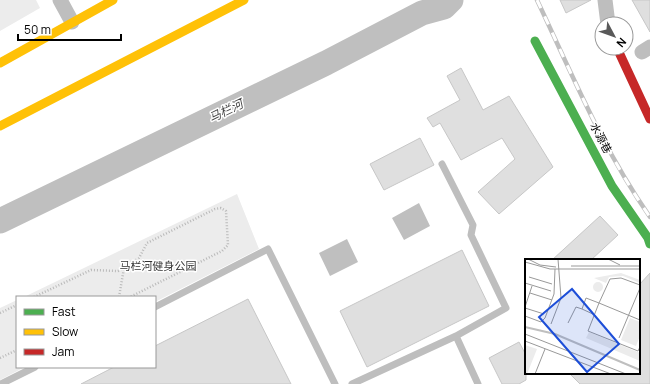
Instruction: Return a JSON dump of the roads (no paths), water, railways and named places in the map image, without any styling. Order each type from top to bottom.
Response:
[{"type":"main road","points":[[0,63],[113,0]]},
{"type":"main road","points":[[0,126],[244,0]]},
{"type":"main road","name":"水源巷","points":[[535,41],[612,186],[648,238],[650,244]]},
{"type":"main road","points":[[621,56],[650,119]]},
{"type":"street","points":[[60,0],[72,22]]},
{"type":"street","points":[[605,0],[607,16]]},
{"type":"lane","points":[[352,384],[456,336],[506,308],[471,235],[473,225],[442,164]]},
{"type":"lane","points":[[156,305],[268,249],[335,384]]},
{"type":"lane","points":[[456,336],[478,384]]},
{"type":"lane","points":[[1,384],[33,368]]},
{"type":"waterway","name":"马栏河","points":[[0,221],[326,63],[422,13],[444,7],[451,0]]},
{"type":"railway","points":[[537,0],[589,111],[617,165],[650,217]]},
{"type":"park label","name":"马栏河健身公园","points":[[158,266]]}]
